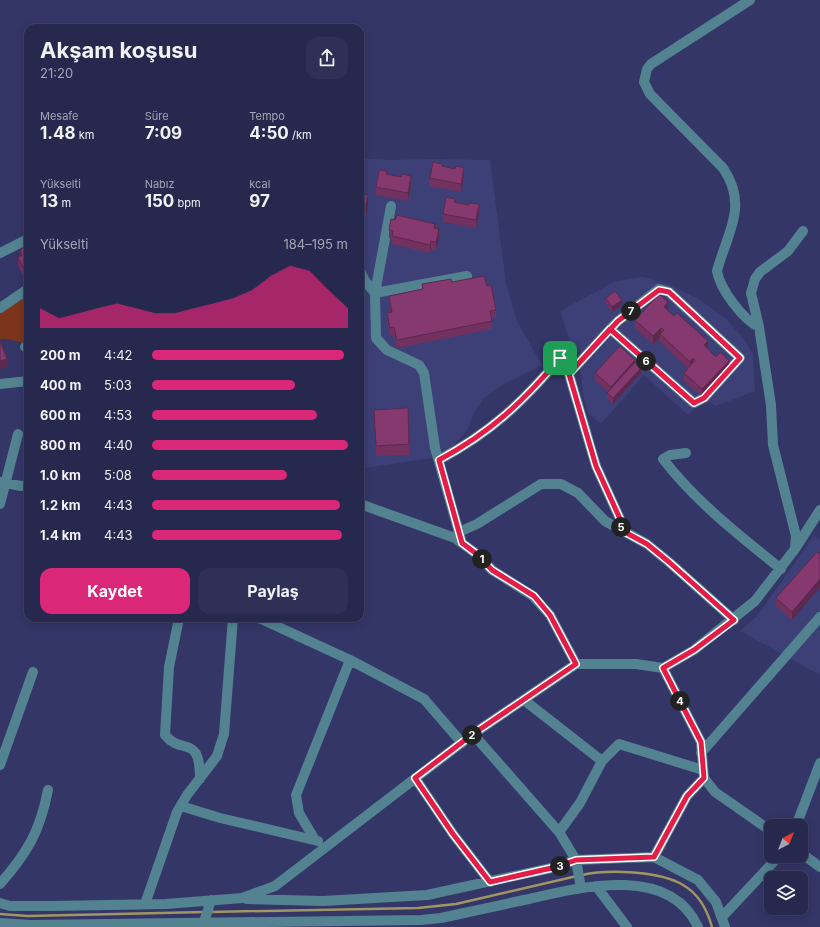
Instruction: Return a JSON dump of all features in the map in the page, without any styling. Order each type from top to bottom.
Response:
[{"type":"street","points":[[750,0],[652,64],[646,69],[644,82],[650,94],[723,168],[730,178],[735,191],[735,215],[717,271],[718,281],[746,318],[759,327]]},
{"type":"street","points":[[391,206],[375,293],[376,338],[386,350],[419,365],[424,373],[431,425],[462,543]]},
{"type":"street","points":[[796,550],[796,536],[773,445],[771,404],[759,327],[751,293],[755,279],[760,272],[788,251],[803,231]]},
{"type":"street","points":[[0,253],[24,241]]},
{"type":"street","points":[[375,293],[467,276]]},
{"type":"street","points":[[364,280],[375,293]]},
{"type":"street","points":[[569,374],[610,329],[618,321],[659,290],[669,292],[740,358],[704,398],[694,403],[610,329]]},
{"type":"street","points":[[0,308],[24,292]]},
{"type":"street","points":[[439,460],[467,445],[512,410],[530,393],[560,358],[569,374],[596,466],[621,521],[621,530]]},
{"type":"street","points":[[0,384],[24,381]]},
{"type":"street","points":[[0,504],[3,483],[18,434]]},
{"type":"street","points":[[686,453],[670,455],[663,459],[674,473],[725,525],[781,569]]},
{"type":"street","points":[[3,483],[24,486]]},
{"type":"street","points":[[458,532],[477,524],[541,484],[561,484],[572,489],[598,515],[647,544],[734,620]]},
{"type":"street","points":[[364,505],[455,538],[478,555],[492,570],[534,596],[550,615],[576,664]]},
{"type":"street","points":[[242,898],[276,886],[473,734],[576,664],[636,664],[663,668],[694,650],[734,620],[755,601],[796,550],[820,510]]},
{"type":"street","points":[[701,753],[820,617]]},
{"type":"street","points":[[178,622],[169,667],[165,736],[169,741],[190,747],[200,760],[200,779]]},
{"type":"street","points":[[145,904],[181,806],[217,756],[224,734],[233,622]]},
{"type":"street","points":[[269,622],[350,660],[424,699],[462,743]]},
{"type":"street","points":[[315,840],[299,814],[296,795],[350,660]]},
{"type":"street","points":[[663,668],[701,742],[704,774],[715,792],[764,826]]},
{"type":"street","points":[[0,764],[33,672]]},
{"type":"street","points":[[524,700],[602,761]]},
{"type":"street","points":[[473,734],[559,832],[576,860],[581,888]]},
{"type":"street","points":[[559,832],[580,803],[602,761],[619,744],[704,774]]},
{"type":"street","points":[[799,819],[820,766]]},
{"type":"street","points":[[654,857],[687,796],[704,774]]},
{"type":"street","points":[[415,778],[453,834],[490,882]]},
{"type":"street","points":[[0,884],[26,850],[38,831],[48,790]]},
{"type":"street","points":[[181,806],[220,818],[330,844]]},
{"type":"street","points":[[0,903],[10,906],[45,906],[145,904],[242,898],[323,901],[427,896],[556,867],[576,860],[654,857],[698,880],[716,902],[723,922]]},
{"type":"street","points":[[808,858],[820,867]]},
{"type":"street","points":[[723,922],[773,863]]},
{"type":"street","points":[[596,886],[628,927]]},
{"type":"street","points":[[0,923],[31,925],[256,925],[441,923],[581,888],[596,886],[632,886],[652,889],[679,902],[692,914],[698,927]]},
{"type":"street","points":[[201,924],[211,900]]},
{"type":"shaded area","points":[[364,158],[387,160],[490,160],[506,283],[517,321],[542,365],[502,385],[484,398],[474,412],[468,429],[445,456],[364,468]]},
{"type":"shaded area","points":[[643,277],[671,285],[700,300],[725,318],[743,338],[753,354],[755,391],[716,406],[704,400],[688,415],[644,375],[601,424],[588,413],[583,395],[581,374],[560,311],[616,281]]},
{"type":"shaded area","points":[[24,298],[24,343],[0,339],[0,313]]},
{"type":"shaded area","points":[[814,536],[820,540],[820,675],[740,631],[757,616]]},
{"type":"building","points":[[433,162],[455,169],[456,166],[464,168],[461,184],[430,178]]},
{"type":"building","points":[[379,170],[387,171],[386,174],[401,177],[402,174],[411,176],[408,193],[376,187]]},
{"type":"building","points":[[364,194],[368,195],[366,205],[364,205]]},
{"type":"building","points":[[446,197],[455,199],[454,202],[469,205],[469,203],[479,204],[476,220],[443,214]]},
{"type":"building","points":[[397,215],[435,224],[434,228],[439,229],[436,242],[431,241],[430,245],[392,236],[393,231],[389,230],[391,219],[395,220]]},
{"type":"building","points":[[24,248],[23,268],[18,257],[22,255],[20,250]]},
{"type":"building","points":[[484,276],[487,286],[491,285],[496,310],[490,311],[492,321],[397,340],[394,327],[390,328],[387,313],[392,312],[389,296],[423,289],[422,284],[451,279],[452,282]]},
{"type":"building","points":[[615,291],[622,300],[612,307],[606,298]]},
{"type":"building","points":[[659,294],[668,302],[664,307],[674,316],[677,313],[708,341],[704,345],[716,357],[720,352],[729,361],[702,389],[684,373],[695,360],[693,358],[690,362],[660,334],[664,330],[661,328],[653,336],[635,320]]},
{"type":"building","points":[[0,341],[7,359],[0,361]]},
{"type":"building","points":[[620,346],[635,360],[611,387],[595,373]]},
{"type":"building","points":[[635,362],[641,368],[613,398],[607,393]]},
{"type":"building","points":[[408,408],[409,444],[376,446],[374,410]]},
{"type":"building","points":[[817,552],[820,554],[820,579],[792,612],[776,598]]},
{"type":"waterway","points":[[582,875],[606,872],[634,872],[673,880],[689,889],[698,897],[708,914],[712,927]]},
{"type":"waterway","points":[[210,912],[418,908],[456,904],[577,876]]},
{"type":"waterway","points":[[0,914],[28,916],[205,912]]},
{"type":"route","points":[[560,358],[530,393],[512,410],[467,445],[439,460],[462,543],[478,555],[492,570],[534,596],[550,615],[576,664],[473,734],[415,778],[453,834],[490,882],[556,867],[576,860],[654,857],[687,796],[704,778],[701,742],[663,668],[694,650],[734,620],[647,544],[621,530],[621,521],[596,466],[569,374],[610,329],[680,391],[694,403],[704,398],[740,358],[669,292],[659,290],[618,321],[569,374],[560,358]]}]
